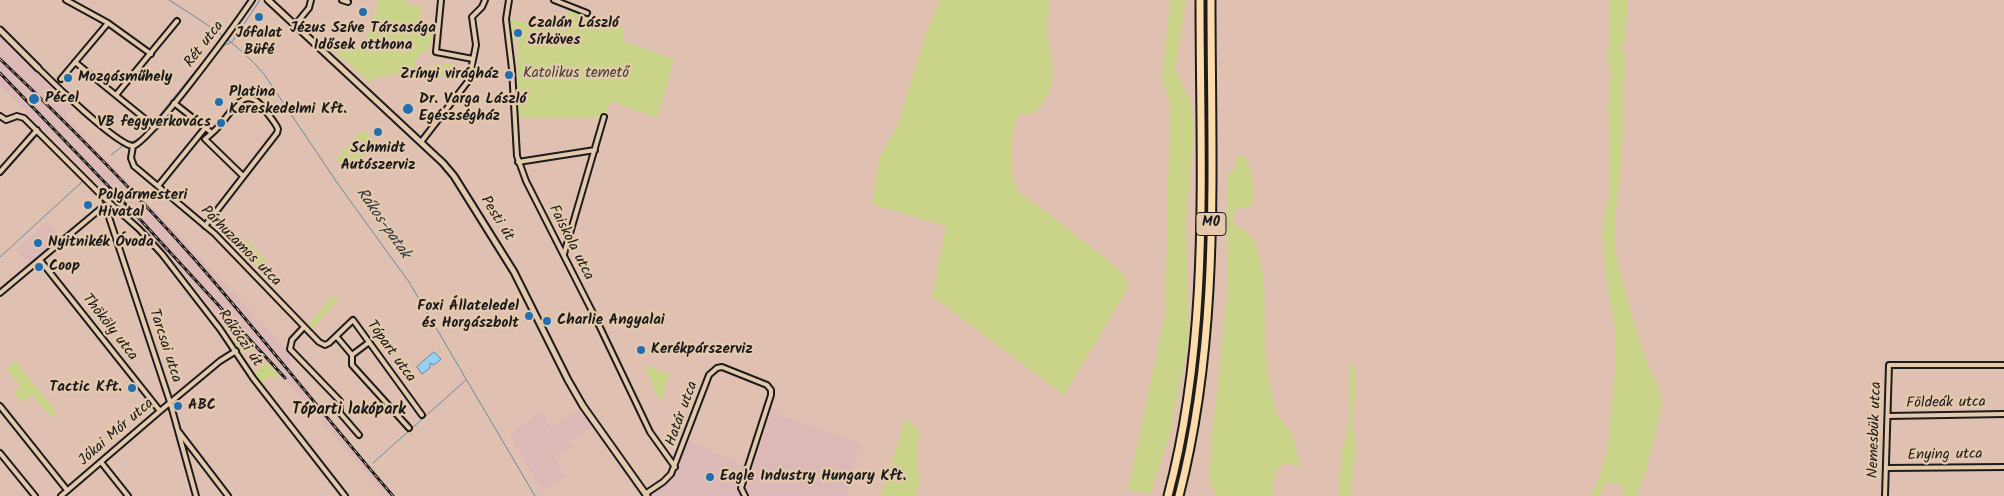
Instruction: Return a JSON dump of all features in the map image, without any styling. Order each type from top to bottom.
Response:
[{"type":"highway","name":"M0","points":[[1168,496],[1188,404],[1199,297],[1201,226],[1200,0]]},
{"type":"highway","name":"M0","points":[[1179,496],[1198,414],[1208,322],[1211,216],[1211,0]]},
{"type":"main road","name":"Pesti út","points":[[268,0],[421,142],[442,163],[466,194],[514,272],[579,400],[646,495]]},
{"type":"main road","points":[[0,30],[38,68]]},
{"type":"street","points":[[66,0],[108,23],[150,54]]},
{"type":"street","name":"Rét utca","points":[[133,146],[140,143],[153,125],[174,103],[224,40],[252,0]]},
{"type":"street","points":[[275,0],[278,10]]},
{"type":"street","points":[[295,25],[309,8],[311,0]]},
{"type":"street","points":[[342,0],[348,2]]},
{"type":"street","points":[[441,0],[436,52],[473,59]]},
{"type":"street","points":[[421,142],[448,105],[465,86],[471,73],[476,45],[472,17],[482,7],[485,0]]},
{"type":"street","name":"Faiskola utca","points":[[509,0],[506,11],[518,162],[650,432],[675,467]]},
{"type":"street","points":[[554,0],[587,13]]},
{"type":"street","points":[[116,96],[177,21]]},
{"type":"street","points":[[61,79],[108,23]]},
{"type":"street","points":[[75,62],[153,125]]},
{"type":"street","points":[[38,68],[75,103],[122,142],[127,146],[133,146]]},
{"type":"street","points":[[205,139],[241,100],[256,99],[278,127],[277,133],[205,226]]},
{"type":"street","points":[[174,103],[212,133]]},
{"type":"street","name":"Rákóczi út","points":[[0,116],[6,120],[17,116],[23,117],[106,203],[139,230],[162,254],[236,351],[253,378],[345,496]]},
{"type":"street","points":[[564,255],[604,117]]},
{"type":"street","points":[[158,186],[205,128]]},
{"type":"street","points":[[0,172],[37,130]]},
{"type":"street","points":[[200,135],[243,176]]},
{"type":"street","name":"Párhuzamos utca","points":[[133,146],[131,158],[133,164],[205,226],[304,327]]},
{"type":"street","points":[[518,162],[595,150]]},
{"type":"street","points":[[0,293],[106,203]]},
{"type":"street","name":"Tarcsai utca","points":[[106,203],[170,402],[196,496]]},
{"type":"street","name":"Thököly utca","points":[[40,260],[160,411]]},
{"type":"street","name":"Tópart utca","points":[[336,336],[353,320],[422,415]]},
{"type":"street","points":[[359,435],[340,413],[340,401],[290,349],[292,340],[304,327],[323,345],[329,343],[336,336],[352,355],[352,365],[409,428]]},
{"type":"street","points":[[352,355],[368,343]]},
{"type":"street","name":"Jókai Mór utca","points":[[61,496],[170,402],[220,361],[236,351]]},
{"type":"street","name":"Nemesbük utca","points":[[1885,496],[1889,365],[2004,365]]},
{"type":"street","name":"Határ utca","points":[[646,495],[667,479],[675,467],[709,375],[717,368],[722,367],[767,385],[771,390],[742,483],[741,488],[745,496]]},
{"type":"street","points":[[0,406],[68,490]]},
{"type":"street","name":"Földeák utca","points":[[1888,416],[2004,414]]},
{"type":"street","points":[[177,429],[228,496]]},
{"type":"street","points":[[0,453],[34,496]]},
{"type":"street","points":[[101,462],[128,496]]},
{"type":"street","name":"Enying utca","points":[[1886,468],[2004,467]]},
{"type":"shaded area","points":[[0,36],[73,107],[65,116],[288,350],[291,358],[288,366],[297,377],[296,379],[395,496],[386,496],[269,362],[248,351],[165,251],[0,86]]},
{"type":"shaded area","name":"Nyitnikék Óvoda","points":[[47,221],[61,236],[30,263],[15,250]]},
{"type":"shaded area","points":[[579,409],[591,427],[568,441],[571,447],[555,455],[564,477],[541,491],[510,434],[542,411],[551,427]]},
{"type":"shaded area","points":[[772,412],[859,443],[847,496],[751,496],[746,489]]},
{"type":"shaded area","points":[[689,441],[746,466],[738,489],[743,496],[651,496],[650,494],[673,476]]},
{"type":"green space","points":[[379,0],[405,0],[405,4],[421,6],[420,22],[434,25],[430,48],[417,56],[415,64],[420,68],[429,68],[431,66],[451,63],[449,79],[439,76],[437,80],[404,80],[397,73],[376,78],[369,82],[330,47],[337,41],[363,49]]},
{"type":"green space","points":[[940,0],[1050,0],[1048,32],[1053,77],[1048,94],[1034,114],[1018,114],[1011,149],[1013,175],[1016,186],[1023,195],[1106,259],[1125,276],[1128,288],[1064,395],[932,296],[946,226],[872,204],[879,158],[897,127],[925,36]]},
{"type":"green space","points":[[1170,0],[1186,0],[1175,69],[1191,101],[1194,132],[1186,224],[1189,337],[1170,434],[1150,494],[1128,490],[1165,315],[1170,103],[1162,78]]},
{"type":"green space","points":[[1609,0],[1628,0],[1625,42],[1620,47],[1625,54],[1622,152],[1615,223],[1615,246],[1636,330],[1649,367],[1659,388],[1662,405],[1647,467],[1637,496],[1623,496],[1624,489],[1615,483],[1604,484],[1600,496],[1590,496],[1598,481],[1608,446],[1615,372],[1616,331],[1609,298],[1602,237],[1603,219],[1609,195],[1610,168],[1608,108],[1611,73],[1607,54],[1609,43]]},
{"type":"green space","name":"Katolikus temető","points":[[568,7],[624,28],[623,41],[674,59],[657,118],[611,101],[603,117],[518,118],[518,39],[510,39],[512,19],[540,27],[566,31]]},
{"type":"green space","points":[[362,130],[376,142],[350,171],[336,159]]},
{"type":"green space","points":[[1244,155],[1253,182],[1254,196],[1249,208],[1237,208],[1233,214],[1235,226],[1246,231],[1255,242],[1264,277],[1265,343],[1269,382],[1276,412],[1292,435],[1300,463],[1298,466],[1287,463],[1276,469],[1272,491],[1275,496],[1217,496],[1209,482],[1211,446],[1228,287],[1228,175],[1235,168],[1237,157]]},
{"type":"green space","points":[[244,238],[266,260],[258,267],[237,246]]},
{"type":"green space","points":[[333,295],[338,299],[314,327],[308,325]]},
{"type":"green space","points":[[239,334],[255,350],[240,353],[233,344]]},
{"type":"green space","points":[[16,361],[57,413],[51,417],[32,395],[21,402],[14,392],[21,386],[6,369]]},
{"type":"green space","points":[[266,362],[278,374],[273,379],[270,376],[263,381],[266,386],[262,385],[254,374]]},
{"type":"green space","points":[[644,365],[669,374],[661,403]]},
{"type":"green space","points":[[1350,365],[1354,366],[1356,384],[1353,422],[1356,447],[1351,496],[1339,496],[1342,451],[1349,422]]},
{"type":"green space","points":[[905,419],[920,430],[917,454],[920,483],[915,496],[881,496]]},
{"type":"water","points":[[434,352],[441,359],[434,365],[430,363],[430,368],[422,374],[417,367]]},
{"type":"waterway","name":"Rákos-patak","points":[[169,0],[231,42],[264,74],[338,184],[409,282],[535,496]]},
{"type":"waterway","points":[[225,45],[232,42],[260,0]]},
{"type":"waterway","points":[[128,143],[141,138],[210,53]]},
{"type":"waterway","points":[[111,155],[124,145]]},
{"type":"waterway","points":[[0,257],[83,181]]},
{"type":"waterway","points":[[373,463],[466,380]]},
{"type":"railway","points":[[0,59],[100,158],[197,262],[393,496]]},
{"type":"railway","points":[[0,73],[136,215],[285,378]]},
{"type":"place","name":"Jézus Szíve Társasága Idősek otthona","points":[[363,12]]},
{"type":"place","name":"Jófalat Büfé","points":[[259,17]]},
{"type":"place","name":"Czalán László Sírköves","points":[[518,33]]},
{"type":"place","name":"Zrínyi virágház","points":[[509,75]]},
{"type":"place","name":"Mozgásműhely","points":[[68,78]]},
{"type":"place","name":"Pécel","points":[[34,99]]},
{"type":"place","name":"Platina Kereskedelmi Kft.","points":[[219,102]]},
{"type":"place","name":"Dr. Varga László Egészségház","points":[[408,109]]},
{"type":"place","name":"VB fegyverkovács","points":[[221,123]]},
{"type":"place","name":"Schmidt Autószerviz","points":[[378,132]]},
{"type":"place","name":"Polgármesteri Hivatal","points":[[88,205]]},
{"type":"place","name":"Nyitnikék Óvoda","points":[[38,243]]},
{"type":"place","name":"Coop","points":[[39,267]]},
{"type":"place","name":"Foxi Állateledel és Horgászbolt","points":[[529,316]]},
{"type":"place","name":"Charlie Angyalai","points":[[547,321]]},
{"type":"place","name":"Kerékpárszerviz","points":[[641,350]]},
{"type":"place","name":"Tactic Kft.","points":[[132,388]]},
{"type":"place","name":"ABC","points":[[178,406]]},
{"type":"place","name":"Eagle Industry Hungary Kft.","points":[[710,477]]},
{"type":"district","name":"Tóparti lakópark","points":[[349,411]]}]
